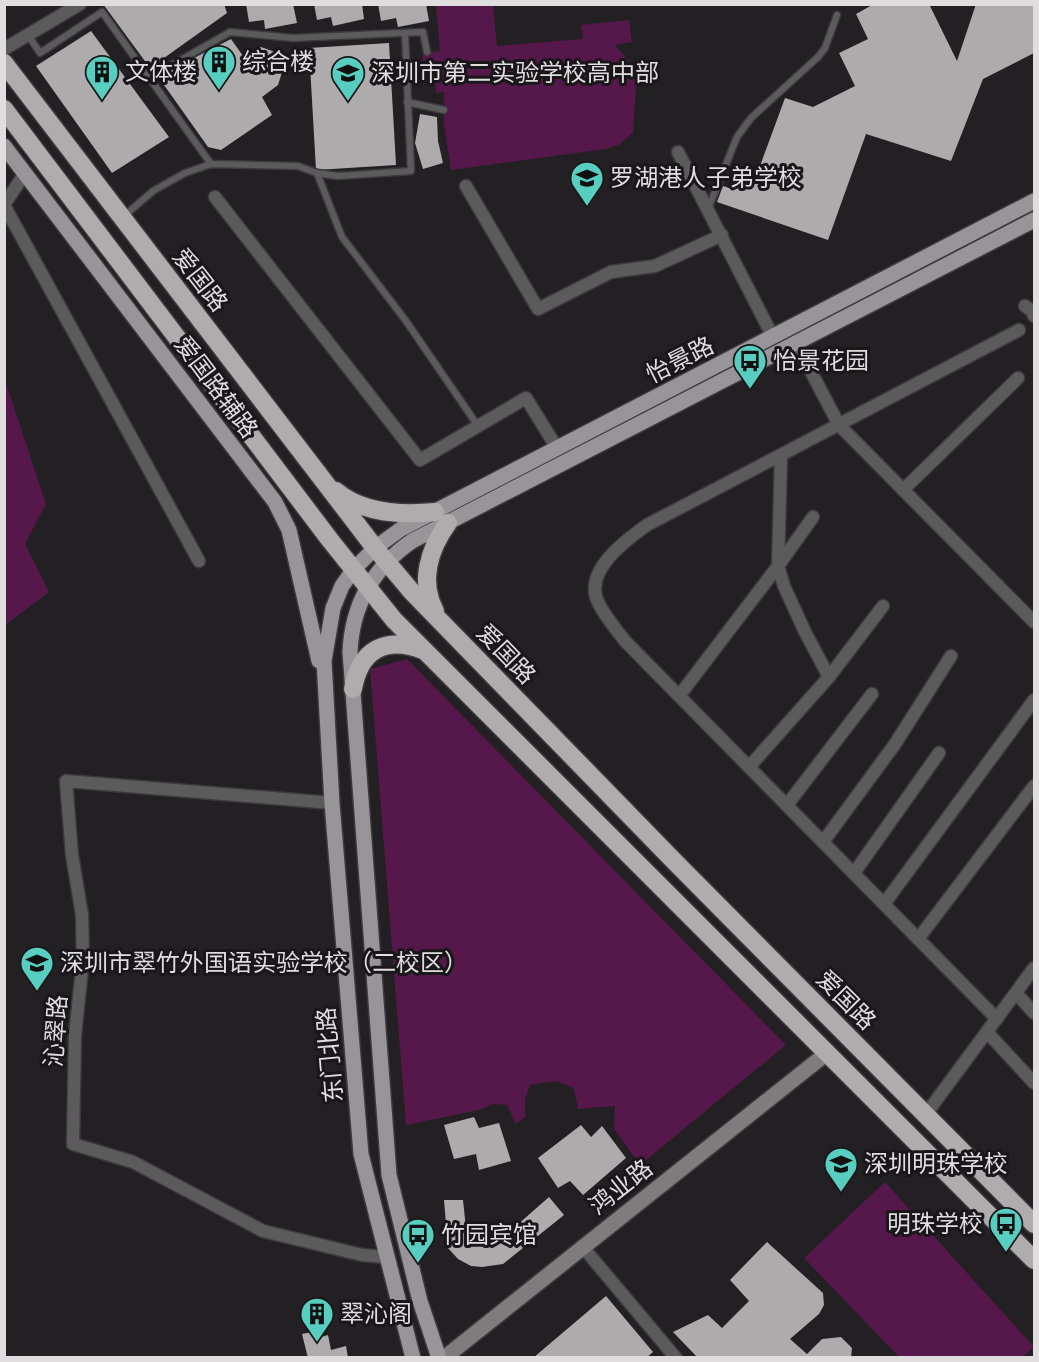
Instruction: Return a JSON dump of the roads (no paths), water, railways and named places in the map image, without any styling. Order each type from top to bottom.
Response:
[{"type":"highway","name":"爱国路","points":[[4,63],[387,562],[441,621],[684,872],[1035,1224]]},
{"type":"highway","points":[[4,109],[394,620],[1035,1260]]},
{"type":"highway","points":[[326,482],[355,503],[371,508],[441,517],[429,557],[427,573],[432,605],[441,621]]},
{"type":"highway","points":[[353,689],[359,667],[367,656],[377,649],[399,644],[411,645],[424,651]]},
{"type":"main road","name":"爱国路辅路","points":[[4,146],[275,502],[283,516],[293,545],[325,688]]},
{"type":"main road","name":"怡景路","points":[[368,587],[387,562],[441,517],[557,448],[1035,201]]},
{"type":"main road","name":"怡景路","points":[[354,569],[392,534],[441,517],[796,344],[1035,220]]},
{"type":"main road","name":"东门北路","points":[[354,569],[338,595],[326,643],[325,688],[332,803],[361,1154],[413,1358]]},
{"type":"main road","name":"东门北路","points":[[368,587],[357,611],[351,633],[353,689],[389,1175],[420,1301],[439,1358]]},
{"type":"street","points":[[4,49],[80,4]]},
{"type":"street","points":[[678,152],[773,337]]},
{"type":"street","points":[[25,173],[4,205],[199,561]]},
{"type":"street","points":[[466,186],[538,309],[610,272],[655,266],[722,235]]},
{"type":"street","points":[[215,197],[420,460],[526,398],[557,448]]},
{"type":"street","points":[[1024,306],[1035,316]]},
{"type":"street","points":[[997,1019],[625,641],[606,617],[597,600],[595,589],[604,564],[617,548],[647,525],[1019,330]]},
{"type":"street","points":[[796,344],[839,425],[1033,616]]},
{"type":"street","points":[[903,490],[1018,378]]},
{"type":"street","points":[[781,456],[778,566],[784,586],[805,632],[829,677]]},
{"type":"street","points":[[679,696],[813,517]]},
{"type":"street","points":[[749,767],[829,677],[883,606]]},
{"type":"street","points":[[823,842],[896,744],[951,656]]},
{"type":"street","points":[[787,805],[872,694]]},
{"type":"street","points":[[884,904],[1035,700]]},
{"type":"street","points":[[854,873],[939,753]]},
{"type":"street","name":"沁翠路","points":[[332,803],[66,781],[72,855],[81,915],[83,960],[75,1035],[73,1144],[133,1162],[263,1231],[362,1256],[386,1257]]},
{"type":"street","points":[[918,939],[1035,786]]},
{"type":"street","points":[[926,1114],[1035,968]]},
{"type":"street","points":[[1016,993],[1035,1012]]},
{"type":"street","points":[[987,1032],[1035,1083]]},
{"type":"street","name":"鸿业路","points":[[444,1358],[827,1053]]},
{"type":"street","points":[[582,1246],[676,1358]]},
{"type":"lane","points":[[28,35],[40,53],[102,12],[211,164]]},
{"type":"lane","points":[[708,209],[737,137],[752,118],[818,57],[825,48],[837,15]]},
{"type":"lane","points":[[149,78],[230,32],[293,38],[423,32],[427,52]]},
{"type":"lane","points":[[122,219],[153,191],[185,173],[211,164],[298,166],[317,173],[338,176],[411,171],[405,34]]},
{"type":"lane","points":[[407,102],[444,110]]},
{"type":"lane","points":[[317,173],[342,237],[406,321],[478,426]]},
{"type":"place","name":"综合楼","points":[[219,91]]},
{"type":"place","name":"文体楼","points":[[102,101]]},
{"type":"place","name":"深圳市第二实验学校高中部","points":[[348,102]]},
{"type":"place","name":"罗湖港人子弟学校","points":[[587,207]]},
{"type":"place","name":"怡景花园","points":[[750,390]]},
{"type":"place","name":"深圳市翠竹外国语实验学校（二校区）","points":[[37,992]]},
{"type":"place","name":"深圳明珠学校","points":[[841,1193]]},
{"type":"place","name":"明珠学校","points":[[1006,1253]]},
{"type":"place","name":"竹园宾馆","points":[[418,1264]]},
{"type":"place","name":"翠沁阁","points":[[317,1343]]}]
